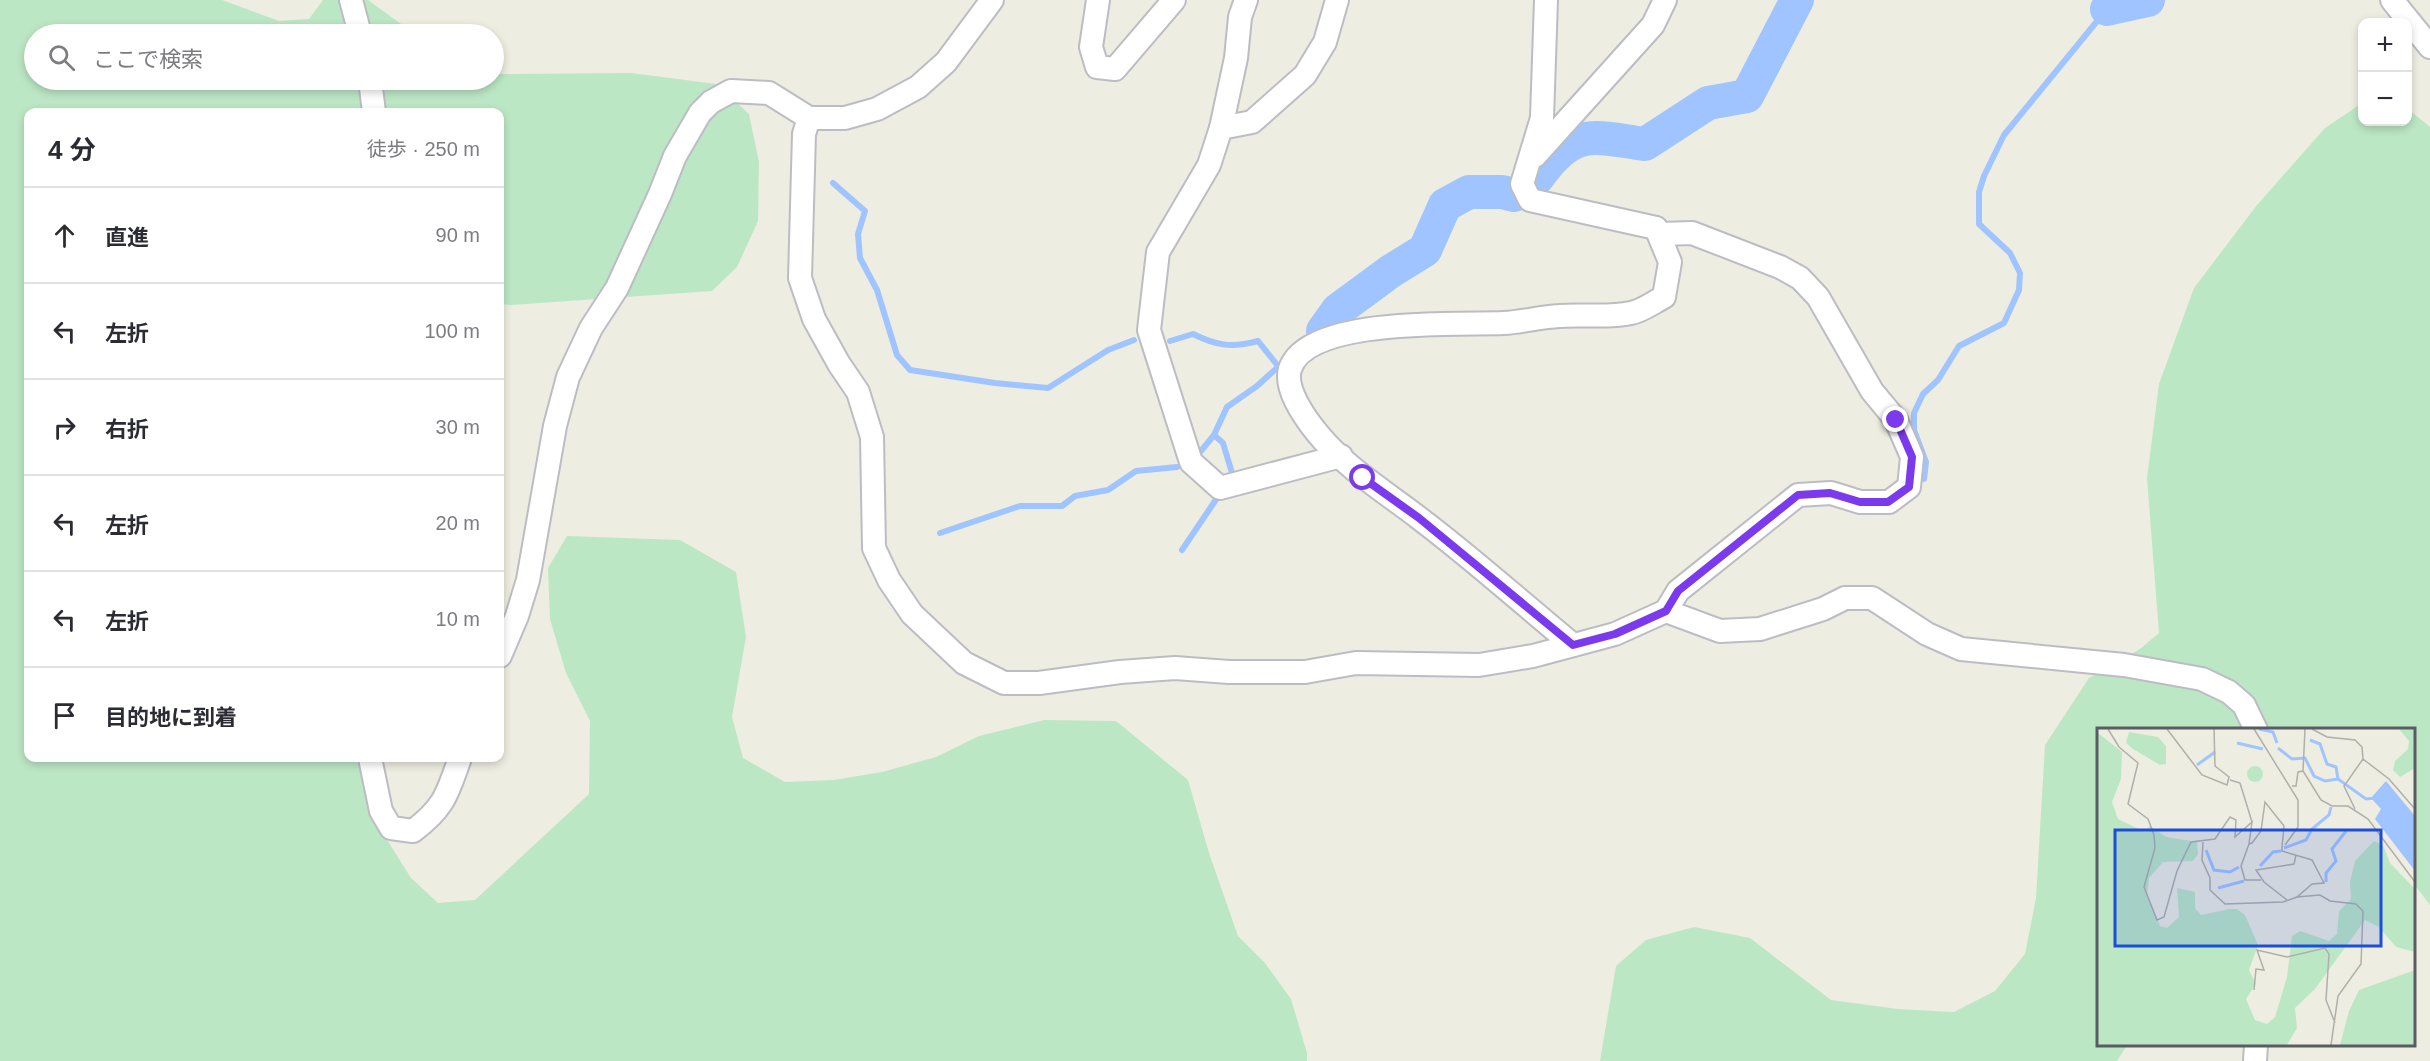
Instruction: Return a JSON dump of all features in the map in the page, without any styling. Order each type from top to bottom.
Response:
[{"type":"street","points":[[351,0],[357,24]]},
{"type":"street","points":[[504,647],[517,616],[528,580],[555,426],[568,377],[591,328],[617,288],[675,156],[700,113],[711,102],[731,91],[769,93],[809,118],[845,118],[877,109],[918,87],[946,62],[992,0]]},
{"type":"street","points":[[1098,0],[1091,47],[1097,67],[1115,69],[1174,0]]},
{"type":"street","points":[[1246,0],[1240,17],[1236,58],[1221,128],[1209,165],[1158,252],[1149,330],[1191,462],[1220,488],[1341,456]]},
{"type":"street","points":[[1221,128],[1251,122],[1305,75],[1325,42],[1337,0]]},
{"type":"street","points":[[809,118],[804,134],[800,278],[814,319],[858,392],[872,437],[874,548],[888,580],[912,614],[964,663],[1004,683],[1039,683],[1120,672],[1175,668],[1229,672],[1305,672],[1356,663],[1479,665],[1533,656],[1615,634],[1666,611],[1678,591],[1798,495],[1830,493],[1860,502],[1888,502],[1909,487],[1912,457],[1896,420],[1872,391],[1818,297],[1800,278],[1780,267],[1692,233],[1660,234],[1656,228],[1530,200],[1522,184],[1542,118],[1546,0]]},
{"type":"street","points":[[1530,162],[1653,25],[1665,0]]},
{"type":"street","points":[[2392,0],[2430,47]]},
{"type":"street","points":[[371,90],[374,108]]},
{"type":"street","points":[[1573,645],[1419,518],[1363,478],[1318,434],[1300,406],[1289,381],[1291,368],[1298,357],[1316,345],[1341,334],[1379,327],[1508,323],[1557,316],[1632,313],[1664,297],[1670,262],[1656,228]]},
{"type":"street","points":[[1666,611],[1720,630],[1760,629],[1823,609],[1845,598],[1872,598],[1927,634],[1961,648],[2124,665],[2202,679],[2229,692],[2244,705],[2256,728]]},
{"type":"street","points":[[371,762],[381,812],[392,828],[413,831],[434,815],[447,795],[459,762]]},
{"type":"street","points":[[2255,1061],[2256,1046]]},
{"type":"green space","points":[[0,0],[222,0],[279,21],[309,19],[323,0],[368,0],[401,24],[24,24],[24,90],[504,90],[504,74],[631,73],[716,84],[749,114],[759,162],[758,221],[737,267],[712,291],[511,305],[504,304],[504,108],[24,108],[24,762],[357,762],[379,827],[411,878],[438,903],[475,900],[589,794],[590,721],[566,673],[550,619],[548,568],[567,536],[680,540],[736,572],[746,637],[732,717],[743,758],[785,782],[834,780],[882,772],[936,757],[979,736],[1044,720],[1116,721],[1188,780],[1209,853],[1238,936],[1265,963],[1291,999],[1307,1053],[1307,1061],[0,1061]]},
{"type":"green space","points":[[2358,106],[2358,126],[2412,126],[2412,112],[2430,127],[2430,905],[2415,885],[2415,728],[2097,728],[2097,1046],[2126,1046],[2117,1061],[1600,1061],[1616,966],[1646,940],[1694,927],[1750,938],[1831,1000],[1898,1009],[1954,1012],[1995,991],[2025,954],[2036,898],[2045,745],[2089,678],[2140,649],[2159,633],[2147,478],[2159,384],[2194,288],[2257,205],[2325,128]]},
{"type":"waterway","points":[[1538,177],[1550,161],[1573,143],[1597,138],[1645,144],[1708,103],[1747,96],[1797,0]]},
{"type":"waterway","points":[[2107,9],[2148,0]]},
{"type":"waterway","points":[[1924,479],[1926,462],[1914,430],[1914,413],[1923,394],[1938,380],[1959,346],[2004,323],[2019,290],[2020,273],[2010,253],[1979,224],[1979,192],[1984,176],[2004,135],[2107,9]]},
{"type":"waterway","points":[[833,183],[865,211],[858,234],[860,258],[877,290],[897,355],[910,370],[995,383],[1048,388],[1108,350],[1134,340]]},
{"type":"waterway","points":[[1323,331],[1338,310],[1391,271],[1425,250],[1445,205],[1469,192],[1502,192],[1514,195]]},
{"type":"waterway","points":[[1170,341],[1193,334],[1225,345],[1240,345],[1258,341],[1278,366]]},
{"type":"waterway","points":[[1201,451],[1214,435],[1227,407],[1257,386],[1279,366]]},
{"type":"waterway","points":[[1214,435],[1223,443],[1232,473]]},
{"type":"waterway","points":[[940,533],[1020,506],[1062,506],[1075,496],[1108,490],[1136,471],[1177,467]]},
{"type":"waterway","points":[[1182,550],[1217,498]]},
{"type":"route","points":[[1363,478],[1419,518],[1573,645],[1615,634],[1666,611],[1678,591],[1798,495],[1830,493],[1860,502],[1888,502],[1909,487],[1912,457],[1896,420]]}]
